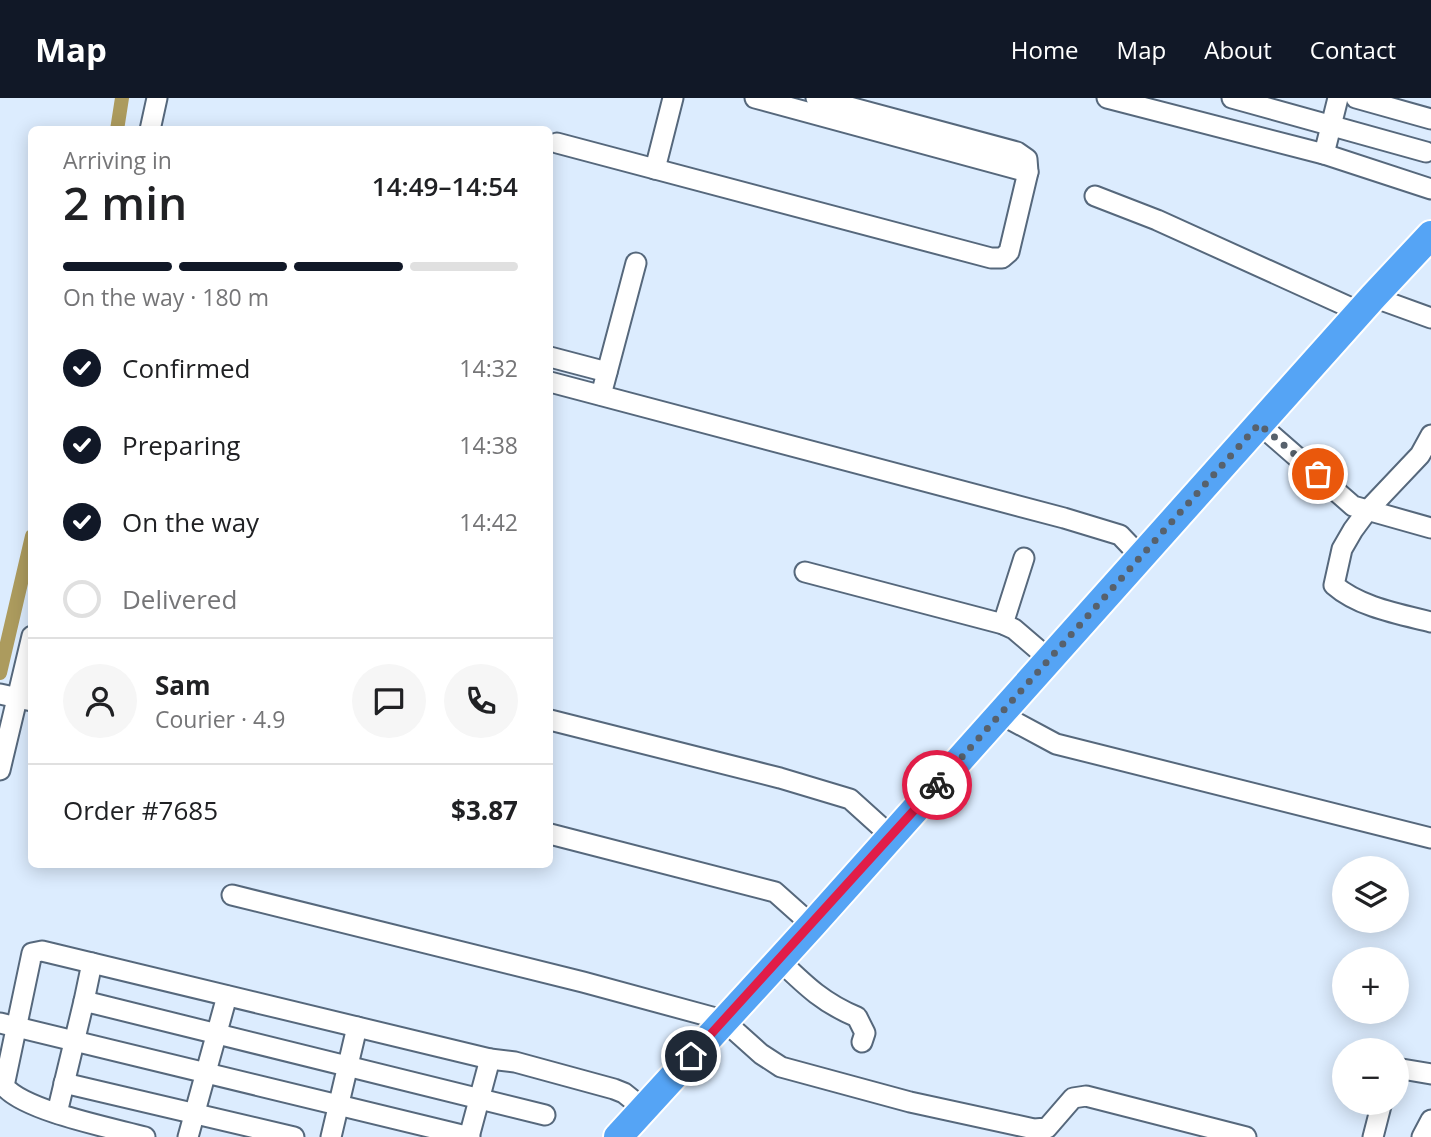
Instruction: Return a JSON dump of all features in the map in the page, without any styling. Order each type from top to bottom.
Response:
[{"type":"highway","points":[[618,1137],[812,925],[1431,235]]},
{"type":"street","points":[[151,126],[157,98]]},
{"type":"street","points":[[655,169],[673,98]]},
{"type":"street","points":[[755,98],[1028,172]]},
{"type":"street","points":[[557,143],[991,258],[1003,258],[1009,252],[1028,172],[1027,159],[1017,152],[816,98]]},
{"type":"street","points":[[1224,128],[1232,98],[1428,147],[1406,181]]},
{"type":"street","points":[[1324,154],[1338,98]]},
{"type":"street","points":[[1356,98],[1431,119]]},
{"type":"street","points":[[1120,100],[1324,154],[1431,189]]},
{"type":"street","points":[[1095,196],[1366,305],[1431,318]]},
{"type":"street","points":[[601,395],[636,263]]},
{"type":"street","points":[[553,358],[607,372]]},
{"type":"street","points":[[553,383],[1064,518],[1120,535],[1141,557]]},
{"type":"street","points":[[1259,424],[1353,506],[1431,528]]},
{"type":"street","points":[[1431,435],[1420,455],[1367,510],[1342,549],[1334,584],[1342,592],[1365,602],[1431,622]]},
{"type":"street","points":[[1003,624],[1024,558]]},
{"type":"street","points":[[805,572],[1003,624],[1014,629],[1049,659]]},
{"type":"street","points":[[0,770],[28,651]]},
{"type":"street","points":[[1000,714],[1056,744],[1431,838]]},
{"type":"street","points":[[553,721],[779,778],[850,799],[891,836]]},
{"type":"street","points":[[553,835],[775,892],[812,925]]},
{"type":"street","points":[[232,895],[583,982],[723,1020],[761,1054],[781,1067],[922,1105],[1034,1129],[1048,1128],[1073,1097],[1086,1096],[1246,1137]]},
{"type":"street","points":[[145,1137],[57,1113],[10,1094],[4,1086],[8,1025],[32,953],[42,951],[490,1059],[515,1062],[614,1089],[624,1093],[644,1109]]},
{"type":"street","points":[[779,960],[818,997],[857,1017],[865,1033],[862,1042]]},
{"type":"street","points":[[57,1113],[92,963]]},
{"type":"street","points":[[188,1137],[228,996]]},
{"type":"street","points":[[84,1001],[545,1115]]},
{"type":"street","points":[[8,1025],[469,1137],[490,1059]]},
{"type":"street","points":[[331,1137],[357,1027]]},
{"type":"street","points":[[1409,1070],[1431,1074]]},
{"type":"street","points":[[64,1083],[295,1137]]},
{"type":"street","points":[[1373,1137],[1379,1115]]},
{"type":"street","points":[[1422,1137],[1431,1120]]},
{"type":"waterway","points":[[118,126],[122,98]]},
{"type":"waterway","points":[[0,673],[28,553]]},
{"type":"way so far","points":[[937,785],[1259,424],[1318,474]]},
{"type":"route","points":[[691,1056],[937,785]]}]
